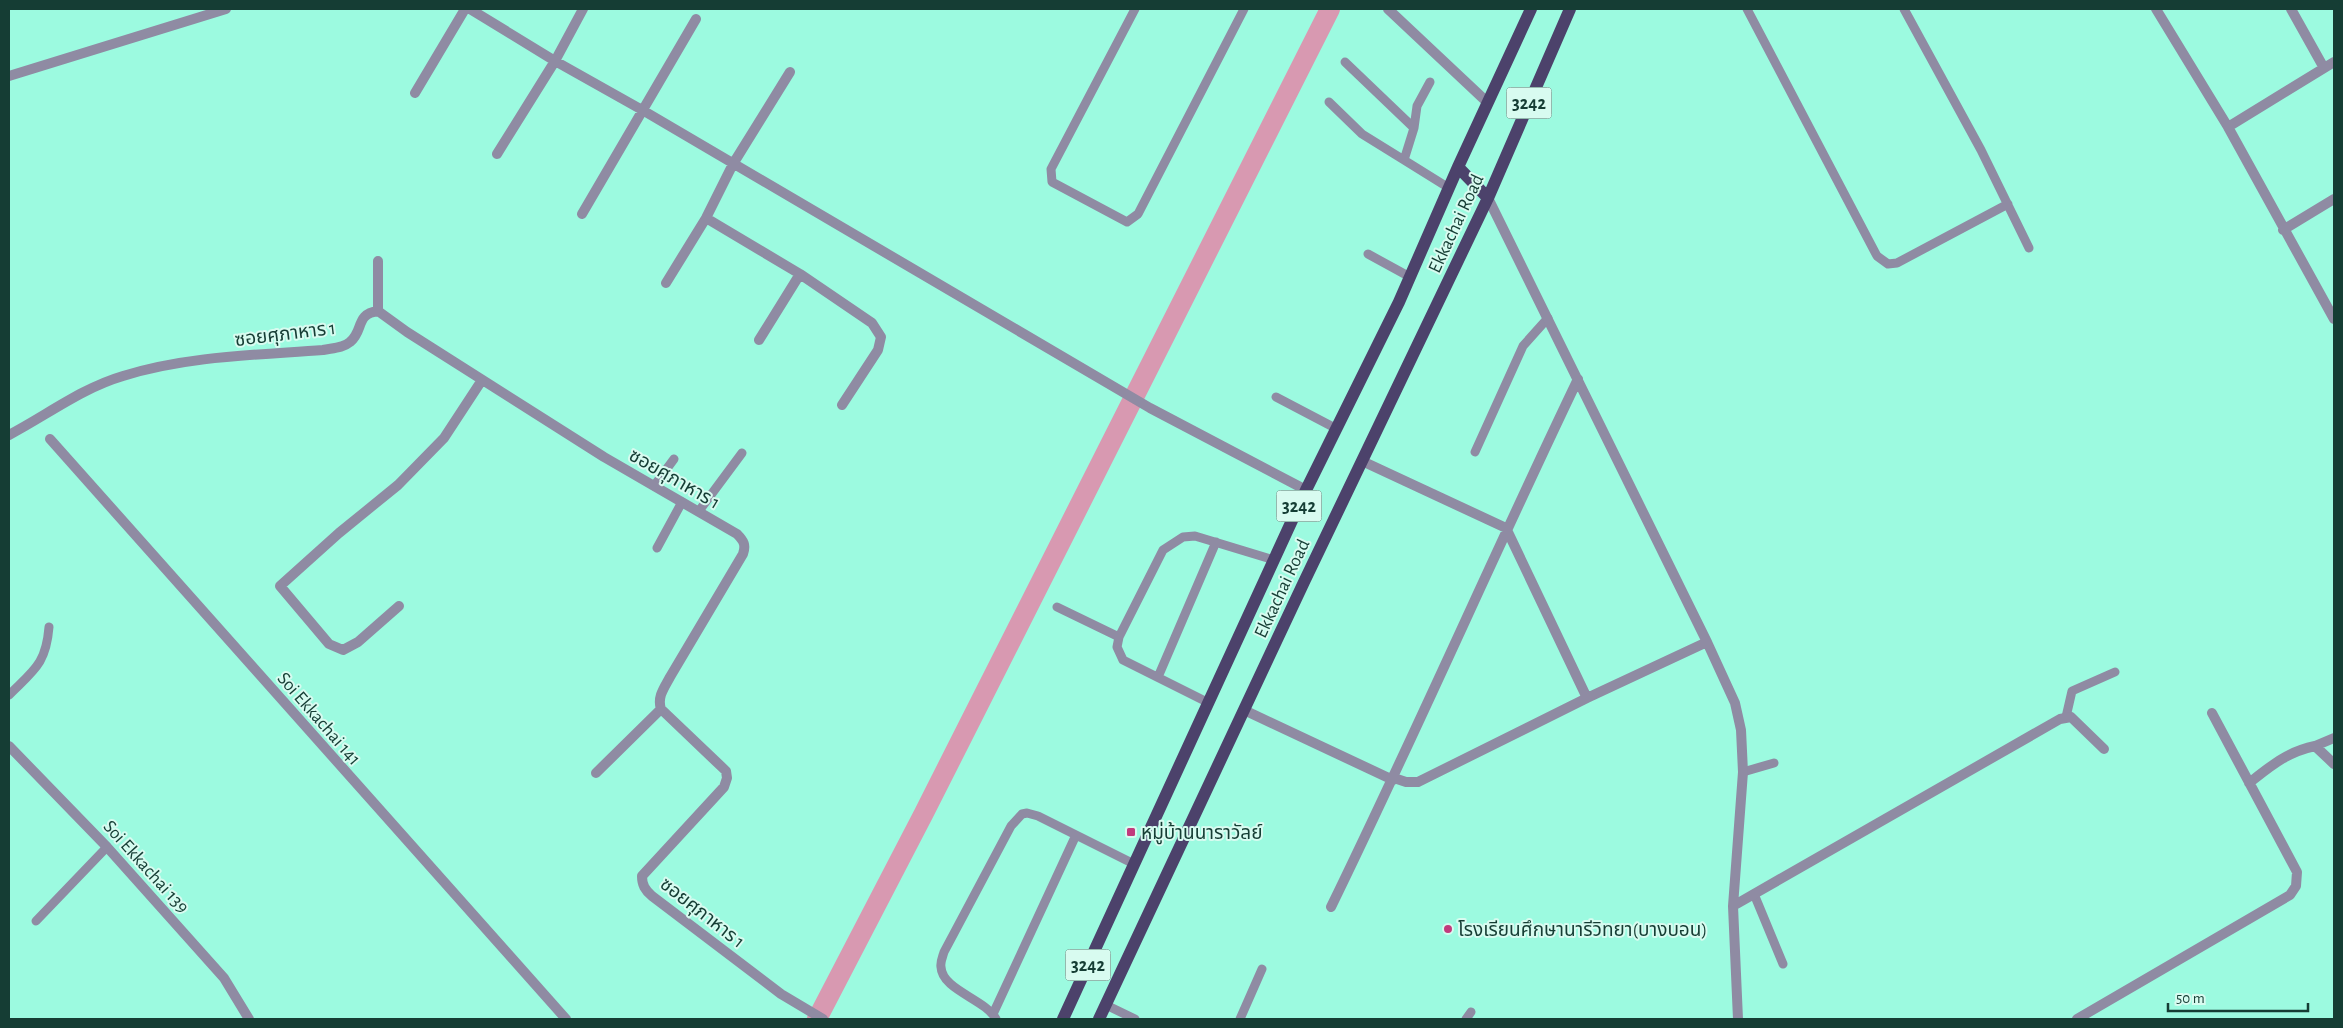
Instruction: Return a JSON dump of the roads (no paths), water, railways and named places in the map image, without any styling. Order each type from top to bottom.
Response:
[{"type":"main road","name":"Ekkachai Road","points":[[1063,1019],[1306,490],[1400,302],[1458,167],[1531,9]]},
{"type":"main road","name":"Ekkachai Road","points":[[1099,1019],[1488,198],[1570,9]]},
{"type":"main road","points":[[1458,167],[1488,198]]},
{"type":"street","points":[[9,76],[226,9]]},
{"type":"street","points":[[415,93],[465,9]]},
{"type":"street","points":[[470,9],[555,61],[644,111],[1150,408],[1306,490]]},
{"type":"street","points":[[497,154],[555,61],[583,9]]},
{"type":"street","points":[[1388,9],[1488,103]]},
{"type":"street","points":[[2156,9],[2228,127],[2283,230],[2334,319]]},
{"type":"street","points":[[2291,9],[2324,68]]},
{"type":"street","points":[[582,214],[644,111],[696,19]]},
{"type":"street","points":[[2228,127],[2334,62]]},
{"type":"street","points":[[666,283],[706,218],[733,164],[790,72]]},
{"type":"street","points":[[1488,198],[1708,642],[1735,704],[1741,730],[1743,772],[1733,906],[1738,1019]]},
{"type":"street","points":[[2283,230],[2334,199]]},
{"type":"street","points":[[706,218],[800,274],[872,323],[880,337],[878,350],[842,405]]},
{"type":"street","points":[[378,260],[378,311]]},
{"type":"street","points":[[759,340],[800,274]]},
{"type":"street","name":"ซอยศุภาหาร 1","points":[[9,435],[70,399],[122,376],[177,364],[323,350],[345,345],[354,338],[362,317],[371,312],[378,311],[482,380],[654,486],[738,534],[743,540],[745,547],[660,695],[661,709],[726,770],[727,778],[724,787],[642,876],[642,882],[645,890],[652,896],[781,994],[822,1019]]},
{"type":"street","points":[[1331,907],[1393,779],[1506,528],[1578,379]]},
{"type":"street","points":[[399,606],[358,642],[343,650],[330,644],[280,586],[339,533],[398,485],[444,438],[482,380]]},
{"type":"street","name":"Soi Ekkachai 141","points":[[50,439],[566,1019]]},
{"type":"street","points":[[1362,461],[1506,528],[1586,698]]},
{"type":"street","points":[[1244,710],[1393,779],[1418,782],[1586,698],[1708,642]]},
{"type":"street","points":[[596,773],[661,709]]},
{"type":"street","points":[[2077,1019],[2290,895],[2296,886],[2297,872],[2212,713]]},
{"type":"street","points":[[1733,906],[2066,717],[2077,721],[2104,749]]},
{"type":"street","points":[[2249,783],[2284,756],[2334,738]]},
{"type":"street","name":"Soi Ekkachai 139","points":[[9,746],[107,847],[224,978],[244,1017]]},
{"type":"street","points":[[2316,746],[2334,764]]},
{"type":"lane","points":[[1135,9],[1051,170],[1050,176],[1052,182],[1127,222],[1138,214],[1244,9]]},
{"type":"lane","points":[[1747,9],[1876,256],[1888,264],[1897,263],[2008,204]]},
{"type":"lane","points":[[1904,9],[1981,150],[2029,248]]},
{"type":"lane","points":[[1345,62],[1414,128]]},
{"type":"lane","points":[[1404,160],[1414,128],[1417,106],[1430,82]]},
{"type":"lane","points":[[1329,102],[1362,134],[1449,188]]},
{"type":"lane","points":[[1368,254],[1410,277]]},
{"type":"lane","points":[[1474,452],[1523,346],[1548,318]]},
{"type":"lane","points":[[1276,397],[1337,429]]},
{"type":"lane","points":[[700,512],[742,453]]},
{"type":"lane","points":[[654,486],[674,458]]},
{"type":"lane","points":[[656,548],[682,502]]},
{"type":"lane","points":[[1209,703],[1123,660],[1117,647],[1119,637],[1164,550],[1183,537],[1195,536],[1274,560]]},
{"type":"lane","points":[[1158,677],[1216,542]]},
{"type":"lane","points":[[1057,607],[1119,637]]},
{"type":"lane","points":[[9,695],[43,658],[48,645],[49,628]]},
{"type":"lane","points":[[2066,717],[2072,691],[2115,672]]},
{"type":"lane","points":[[1743,772],[1774,764]]},
{"type":"lane","points":[[1076,835],[994,1016],[946,980],[940,966],[944,952],[1011,826],[1022,814],[1038,816],[1076,835],[1134,864]]},
{"type":"lane","points":[[36,921],[107,847]]},
{"type":"lane","points":[[1754,894],[1783,964]]},
{"type":"lane","points":[[1240,1019],[1262,969]]},
{"type":"lane","points":[[1106,1006],[1135,1019]]},
{"type":"waterway","points":[[817,1019],[924,813],[1330,9]]},
{"type":"place","name":"หมู่บ้านนาราวัลย์","points":[[1131,832]]},
{"type":"place","name":"โรงเรียนศึกษานารีวิทยา(บางบอน)","points":[[1448,929]]}]
